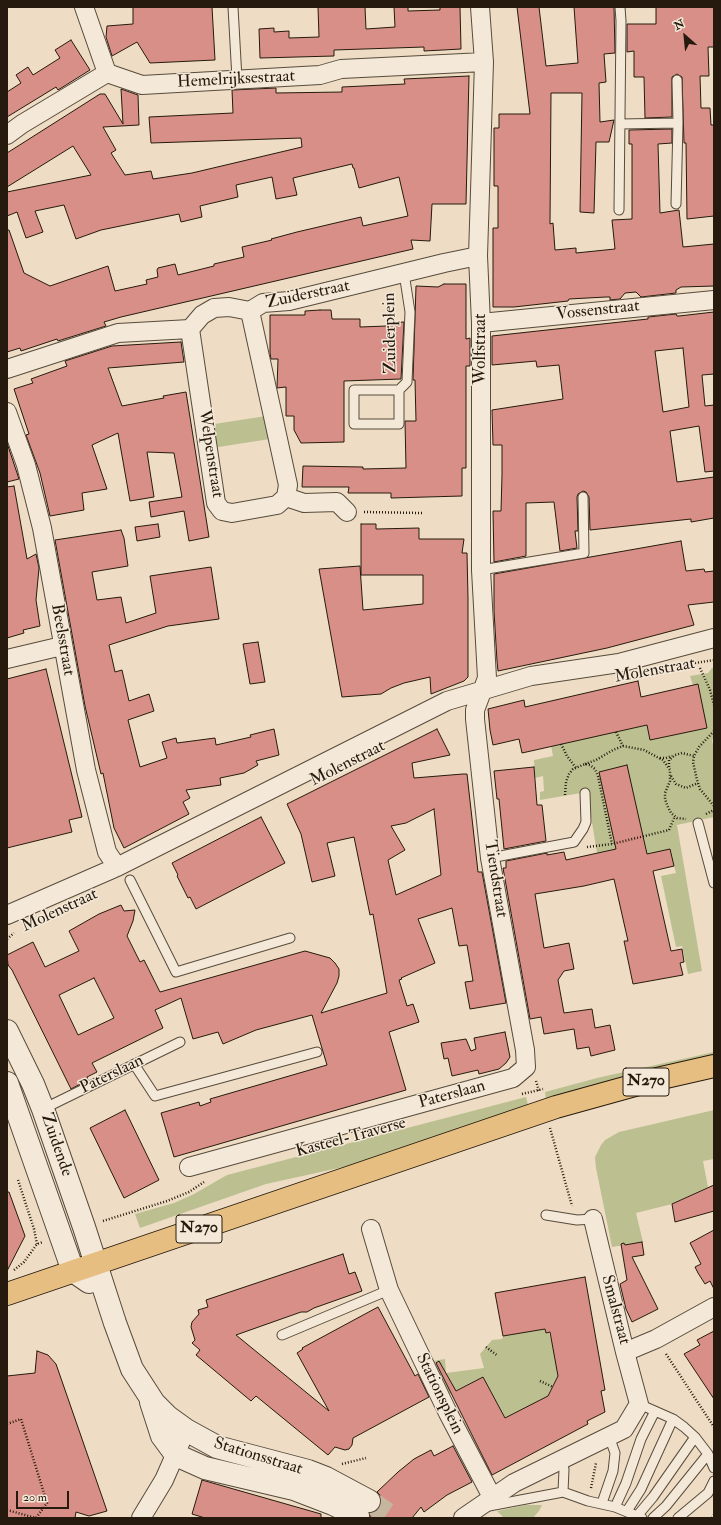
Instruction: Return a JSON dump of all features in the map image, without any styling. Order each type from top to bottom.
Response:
[{"type":"main road","name":"Kasteel-Traverse","points":[[7,1294],[556,1107],[657,1079],[714,1066]]},
{"type":"street","points":[[7,135],[22,124],[107,73],[84,7]]},
{"type":"street","name":"Wolfstraat","points":[[480,7],[484,62],[478,256],[481,323],[481,570],[487,678],[483,690]]},
{"type":"street","name":"Hemelrijksestraat","points":[[107,73],[142,85],[320,75],[341,69],[484,62]]},
{"type":"street","name":"Zuiderstraat","points":[[190,329],[202,315],[214,308],[229,307],[250,311],[263,303],[289,301],[478,256]]},
{"type":"street","name":"Vossenstraat","points":[[481,323],[714,300]]},
{"type":"street","points":[[250,311],[288,485],[286,498],[304,503],[337,502],[347,512]]},
{"type":"street","points":[[7,369],[118,333],[190,329]]},
{"type":"street","name":"Welpenstraat","points":[[190,329],[216,503],[222,511],[232,513],[277,505],[286,498]]},
{"type":"street","name":"Beelsstraat","points":[[7,412],[26,465],[42,528],[62,646],[86,770],[107,852],[118,867]]},
{"type":"street","name":"Molenstraat","points":[[7,915],[118,867],[447,701],[531,676],[619,663],[714,638]]},
{"type":"street","points":[[7,659],[62,646]]},
{"type":"street","name":"Tiendstraat","points":[[483,690],[475,710],[475,719],[490,858],[525,1050],[526,1067]]},
{"type":"street","name":"Zuidende","points":[[7,1031],[44,1109],[84,1227],[104,1293]]},
{"type":"street","name":"Paterslaan","points":[[189,1167],[513,1078],[526,1067]]},
{"type":"street","name":"Zuidende","points":[[7,1083],[72,1271]]},
{"type":"street","name":"Smalstraat","points":[[593,1219],[625,1352],[656,1339],[714,1307]]},
{"type":"street","points":[[371,1229],[389,1290]]},
{"type":"street","points":[[72,1271],[104,1293]]},
{"type":"street","name":"Stationsplein","points":[[389,1290],[448,1413],[492,1497]]},
{"type":"street","name":"Stationsstraat","points":[[104,1293],[132,1369],[154,1403],[168,1418],[217,1447],[308,1471],[326,1478],[364,1508],[333,1504],[294,1489],[205,1468],[176,1455]]},
{"type":"street","points":[[470,1513],[514,1483],[624,1428],[647,1408],[625,1352]]},
{"type":"street","points":[[150,1397],[154,1417],[162,1436],[176,1455]]},
{"type":"street","points":[[141,1518],[164,1480],[186,1430]]},
{"type":"lane","points":[[233,7],[237,80]]},
{"type":"lane","points":[[619,210],[620,7]]},
{"type":"lane","points":[[676,204],[678,123],[677,80]]},
{"type":"lane","points":[[620,124],[678,123]]},
{"type":"lane","name":"Zuiderplein","points":[[399,390],[399,424],[354,424],[354,390],[399,390],[407,382],[410,312],[404,273]]},
{"type":"lane","points":[[481,570],[584,553],[583,497]]},
{"type":"lane","points":[[490,858],[574,842],[586,822],[585,793]]},
{"type":"lane","points":[[697,819],[714,883]]},
{"type":"lane","points":[[130,880],[176,972],[290,938]]},
{"type":"lane","name":"Paterslaan","points":[[44,1109],[180,1042]]},
{"type":"lane","points":[[134,1064],[155,1096],[317,1052]]},
{"type":"lane","points":[[546,1215],[577,1220],[593,1219]]},
{"type":"lane","points":[[282,1334],[389,1290]]},
{"type":"lane","points":[[615,1507],[626,1483],[641,1439],[647,1408],[673,1419],[695,1437],[708,1454],[714,1468]]},
{"type":"lane","points":[[626,1511],[640,1489],[673,1419]]},
{"type":"lane","points":[[602,1504],[613,1471],[616,1453],[609,1436]]},
{"type":"lane","points":[[470,1513],[563,1492],[615,1507],[639,1517],[695,1437]]},
{"type":"lane","points":[[653,1518],[666,1506],[708,1454]]},
{"type":"lane","points":[[560,1460],[564,1469],[563,1492]]},
{"type":"lane","points":[[678,1518],[708,1492],[714,1481]]},
{"type":"path","points":[[347,512],[422,513]]},
{"type":"path","name":"Molenstraat","points":[[691,664],[714,660]]},
{"type":"path","points":[[700,668],[710,690],[714,704]]},
{"type":"path","points":[[714,731],[703,742],[694,756],[693,762],[698,783],[706,797],[714,806]]},
{"type":"path","points":[[616,732],[623,746]]},
{"type":"path","points":[[561,744],[567,756],[576,768]]},
{"type":"path","points":[[584,764],[596,760],[623,746],[644,750],[663,760],[670,770]]},
{"type":"path","points":[[657,757],[666,758],[682,753],[694,756]]},
{"type":"path","points":[[675,755],[669,760],[670,775],[664,799],[669,809],[677,818],[683,819],[697,819],[714,810]]},
{"type":"path","points":[[670,775],[676,784],[686,788],[698,783]]},
{"type":"path","points":[[576,839],[583,848],[612,844],[669,830],[675,816]]},
{"type":"path","name":"Molenstraat","points":[[7,939],[19,930]]},
{"type":"path","points":[[516,1096],[545,1088]]},
{"type":"path","points":[[17,1176],[34,1228],[37,1244]]},
{"type":"path","points":[[84,1227],[167,1201],[189,1192],[207,1180]]},
{"type":"path","points":[[13,1271],[24,1262],[37,1244],[60,1236]]},
{"type":"path","points":[[656,1339],[714,1427]]},
{"type":"path","points":[[486,1346],[498,1356]]},
{"type":"path","points":[[540,1381],[553,1386]]},
{"type":"path","points":[[7,1424],[21,1419],[47,1503],[36,1518],[7,1510]]},
{"type":"green space","points":[[266,416],[270,439],[212,448],[208,425]]},
{"type":"green space","points":[[712,668],[714,668],[714,739],[712,740],[714,750],[714,817],[677,825],[702,971],[688,974],[682,946],[676,947],[661,876],[676,873],[674,866],[632,857],[629,846],[597,853],[587,792],[540,800],[540,792],[544,791],[543,776],[535,778],[534,760],[553,756],[551,746],[647,725],[650,740],[707,728],[690,676],[708,673]]},
{"type":"green space","points":[[714,1052],[714,1054],[546,1099],[545,1092],[597,1078]]},
{"type":"green space","points":[[526,1097],[528,1105],[348,1166],[266,1184],[140,1228],[135,1214],[174,1203],[194,1194],[227,1175]]},
{"type":"green space","points":[[714,1110],[714,1159],[703,1161],[708,1187],[672,1204],[636,1213],[643,1242],[612,1247],[596,1168],[595,1157],[601,1145],[605,1140],[619,1132]]},
{"type":"green space","points":[[545,1329],[546,1333],[549,1333],[562,1377],[557,1378],[549,1393],[552,1398],[547,1397],[505,1418],[483,1377],[444,1397],[427,1362],[445,1359],[446,1373],[484,1368],[480,1354],[492,1340],[502,1339],[503,1336]]},
{"type":"green space","points":[[526,1505],[542,1505],[533,1518],[504,1518],[497,1511]]},
{"type":"building","points":[[133,7],[212,7],[215,60],[150,63],[137,42],[112,56],[106,37],[107,26],[133,24]]},
{"type":"building","points":[[318,7],[365,7],[366,29],[395,27],[394,7],[408,7],[408,11],[440,10],[440,7],[460,7],[461,49],[424,51],[424,47],[334,50],[334,56],[260,58],[259,29],[274,28],[274,32],[289,31],[289,38],[319,37]]},
{"type":"building","points":[[517,7],[539,7],[546,66],[578,63],[574,7],[614,7],[615,53],[604,54],[606,82],[599,83],[600,122],[614,120],[609,142],[596,142],[594,213],[580,212],[582,93],[551,93],[550,224],[553,223],[555,250],[576,248],[576,253],[615,249],[612,220],[632,219],[632,144],[629,144],[629,130],[672,129],[672,143],[658,144],[660,213],[679,210],[683,247],[714,244],[714,286],[681,287],[676,290],[676,293],[641,297],[636,292],[625,293],[620,299],[610,300],[610,297],[569,299],[568,301],[514,307],[493,307],[493,228],[498,228],[498,186],[494,186],[494,128],[499,128],[499,114],[530,114]]},
{"type":"building","points":[[656,7],[714,7],[714,47],[708,47],[709,76],[700,76],[701,108],[710,108],[711,125],[714,125],[714,216],[687,219],[686,143],[684,143],[682,77],[677,74],[672,77],[672,117],[645,118],[644,77],[634,77],[634,51],[627,52],[627,24],[656,24]]},
{"type":"building","points":[[71,40],[90,70],[58,90],[56,87],[7,117],[7,92],[21,83],[16,75],[28,67],[33,75],[60,58],[55,50]]},
{"type":"building","points":[[469,76],[466,204],[432,204],[430,241],[411,240],[413,249],[121,317],[104,322],[106,326],[58,341],[57,339],[21,351],[20,348],[7,352],[7,230],[9,230],[24,273],[50,286],[108,266],[115,291],[147,284],[146,280],[158,277],[158,268],[175,264],[178,275],[214,266],[214,264],[244,257],[242,247],[297,232],[361,217],[363,226],[408,216],[399,177],[359,188],[352,164],[293,178],[297,195],[276,199],[272,177],[236,185],[238,197],[200,206],[202,217],[181,222],[179,214],[101,230],[76,239],[64,205],[35,211],[43,232],[26,238],[17,212],[7,216],[7,192],[91,175],[73,146],[7,187],[7,153],[100,94],[105,94],[123,124],[121,89],[138,95],[139,125],[103,127],[116,150],[111,153],[125,175],[151,171],[153,179],[192,173],[302,147],[301,138],[151,143],[149,117],[233,113],[232,90],[276,88],[276,93],[342,92],[342,87],[405,84],[404,79]]},
{"type":"building","points":[[444,284],[466,284],[466,339],[470,338],[470,366],[466,366],[466,468],[462,468],[462,496],[391,498],[391,493],[348,493],[349,487],[302,487],[303,466],[363,467],[363,469],[406,468],[405,421],[416,421],[415,380],[413,380],[416,286],[438,287]]},
{"type":"building","points":[[331,310],[332,319],[360,319],[360,327],[387,326],[387,323],[404,322],[401,379],[344,381],[344,442],[301,443],[294,430],[294,416],[286,416],[286,387],[277,388],[278,359],[271,359],[270,315],[305,315],[305,311]]},
{"type":"building","points":[[714,312],[714,374],[702,375],[705,406],[714,405],[714,471],[705,472],[699,426],[670,431],[677,482],[714,477],[714,518],[691,522],[691,519],[590,530],[589,497],[586,492],[583,491],[578,494],[577,497],[578,531],[575,531],[577,548],[560,551],[554,502],[526,503],[526,556],[494,562],[493,511],[501,511],[502,445],[493,445],[492,410],[563,399],[559,365],[537,367],[536,361],[492,365],[492,336],[648,319],[648,317]],"holes":[[[683,348],[689,407],[663,412],[655,351]]]},
{"type":"building","points":[[181,342],[184,362],[108,368],[122,406],[186,392],[209,537],[189,541],[184,511],[151,517],[149,502],[182,497],[174,453],[147,452],[154,497],[130,501],[118,433],[92,445],[107,489],[82,493],[84,510],[50,516],[40,473],[26,435],[29,434],[14,389],[33,383],[31,379],[67,366],[65,361],[112,346]]},
{"type":"building","points":[[7,443],[19,479],[7,482]]},
{"type":"building","points":[[14,486],[27,559],[36,554],[39,568],[36,600],[40,626],[23,630],[24,633],[7,638],[7,487]]},
{"type":"building","points":[[158,524],[160,537],[137,541],[135,527]]},
{"type":"building","points":[[361,524],[376,524],[376,529],[419,528],[419,539],[464,539],[462,553],[467,553],[468,677],[464,681],[431,694],[430,677],[404,683],[381,694],[342,697],[319,569],[360,566],[363,610],[423,604],[423,575],[361,575]]},
{"type":"building","points":[[121,530],[124,538],[128,566],[92,572],[97,600],[121,597],[126,623],[156,613],[150,576],[211,567],[219,619],[168,626],[109,645],[115,672],[122,670],[129,701],[149,694],[154,711],[128,720],[140,767],[167,758],[162,742],[176,738],[177,743],[215,738],[216,745],[251,737],[250,735],[274,729],[279,755],[256,761],[258,765],[244,773],[220,778],[221,785],[186,790],[190,798],[183,802],[189,814],[124,848],[114,828],[103,773],[101,774],[85,706],[55,540]]},
{"type":"building","points":[[681,541],[686,571],[704,569],[705,572],[714,571],[714,602],[688,605],[694,625],[607,648],[498,671],[494,611],[494,574]]},
{"type":"building","points":[[258,642],[265,682],[250,684],[243,644]]},
{"type":"building","points":[[46,669],[82,817],[69,820],[72,832],[7,848],[7,679]]},
{"type":"building","points":[[638,681],[641,697],[698,684],[707,728],[650,740],[647,725],[522,753],[519,739],[493,745],[488,709],[524,700],[525,707]]},
{"type":"building","points":[[437,729],[450,755],[412,763],[414,778],[467,774],[478,872],[482,872],[506,1003],[470,1009],[465,982],[473,981],[467,945],[459,946],[452,908],[418,919],[435,963],[399,980],[407,1006],[413,1004],[419,1022],[389,1032],[406,1090],[174,1157],[161,1113],[199,1102],[200,1106],[211,1102],[210,1099],[327,1065],[312,1015],[256,1030],[223,1044],[218,1032],[193,1039],[181,998],[155,1010],[163,1028],[92,1063],[97,1072],[87,1077],[88,1080],[71,1089],[12,970],[8,965],[7,955],[33,942],[45,967],[79,951],[69,931],[99,914],[121,905],[124,911],[135,910],[133,921],[127,936],[140,962],[144,960],[160,992],[305,951],[330,958],[339,969],[337,983],[321,1013],[387,993],[373,914],[370,915],[354,837],[327,843],[335,876],[312,882],[301,834],[287,804]],"holes":[[[434,809],[441,875],[396,895],[388,860],[405,850],[391,826],[406,823]],[[94,978],[114,1018],[78,1035],[59,995]]]},
{"type":"building","points":[[627,765],[647,854],[670,849],[674,866],[653,871],[671,951],[682,949],[684,962],[680,963],[683,975],[633,984],[624,941],[628,941],[614,879],[584,886],[535,894],[544,948],[569,943],[574,969],[564,971],[558,980],[564,1013],[592,1009],[595,1028],[610,1025],[615,1050],[591,1056],[589,1047],[577,1049],[574,1029],[544,1034],[541,1017],[530,1019],[503,868],[506,868],[506,861],[547,853],[547,855],[564,852],[566,860],[616,849],[599,772]]},
{"type":"building","points":[[534,767],[537,805],[542,805],[546,841],[504,849],[499,799],[497,799],[494,771]]},
{"type":"building","points":[[261,817],[285,863],[196,909],[190,897],[188,898],[172,863]]},
{"type":"building","points":[[505,1032],[510,1057],[499,1069],[479,1074],[478,1070],[452,1076],[448,1058],[444,1059],[441,1043],[466,1039],[471,1051],[476,1049],[474,1038]]},
{"type":"building","points":[[125,1110],[159,1180],[124,1198],[90,1128]]},
{"type":"building","points":[[714,1185],[714,1211],[675,1222],[672,1204]]},
{"type":"building","points":[[7,1192],[9,1192],[25,1236],[7,1271]]},
{"type":"building","points":[[714,1230],[714,1289],[710,1281],[705,1284],[698,1273],[695,1267],[701,1264],[690,1243]]},
{"type":"building","points":[[642,1242],[644,1255],[632,1257],[658,1309],[632,1322],[626,1309],[620,1284],[627,1280],[621,1244],[624,1243],[625,1245]]},
{"type":"building","points":[[343,1254],[349,1274],[355,1272],[362,1291],[314,1308],[307,1312],[301,1312],[236,1335],[329,1411],[297,1353],[303,1349],[302,1348],[378,1307],[415,1376],[418,1374],[429,1397],[353,1438],[352,1445],[349,1449],[345,1450],[335,1447],[328,1455],[256,1396],[251,1401],[196,1355],[200,1350],[192,1343],[195,1340],[191,1327],[192,1322],[199,1314],[198,1310],[208,1307],[206,1300]]},
{"type":"building","points":[[585,1277],[605,1390],[601,1391],[605,1412],[587,1421],[588,1424],[492,1475],[436,1363],[439,1361],[456,1391],[483,1377],[505,1418],[548,1396],[558,1376],[550,1332],[546,1333],[545,1329],[503,1336],[495,1293]]},
{"type":"building","points":[[714,1331],[714,1399],[684,1354],[700,1345],[697,1340]]},
{"type":"building","points":[[37,1351],[48,1355],[56,1364],[107,1511],[89,1516],[76,1512],[75,1518],[7,1518],[7,1376],[35,1373]]},
{"type":"building","points":[[453,1446],[472,1482],[447,1495],[424,1512],[421,1507],[412,1518],[370,1518],[370,1513],[376,1511],[380,1507],[380,1495],[377,1492],[398,1472],[414,1459],[431,1450],[434,1456]]},
{"type":"building","points":[[202,1480],[321,1514],[321,1518],[205,1518],[192,1514]]},
{"type":"tunnel","points":[[369,1501],[394,1518]]}]
